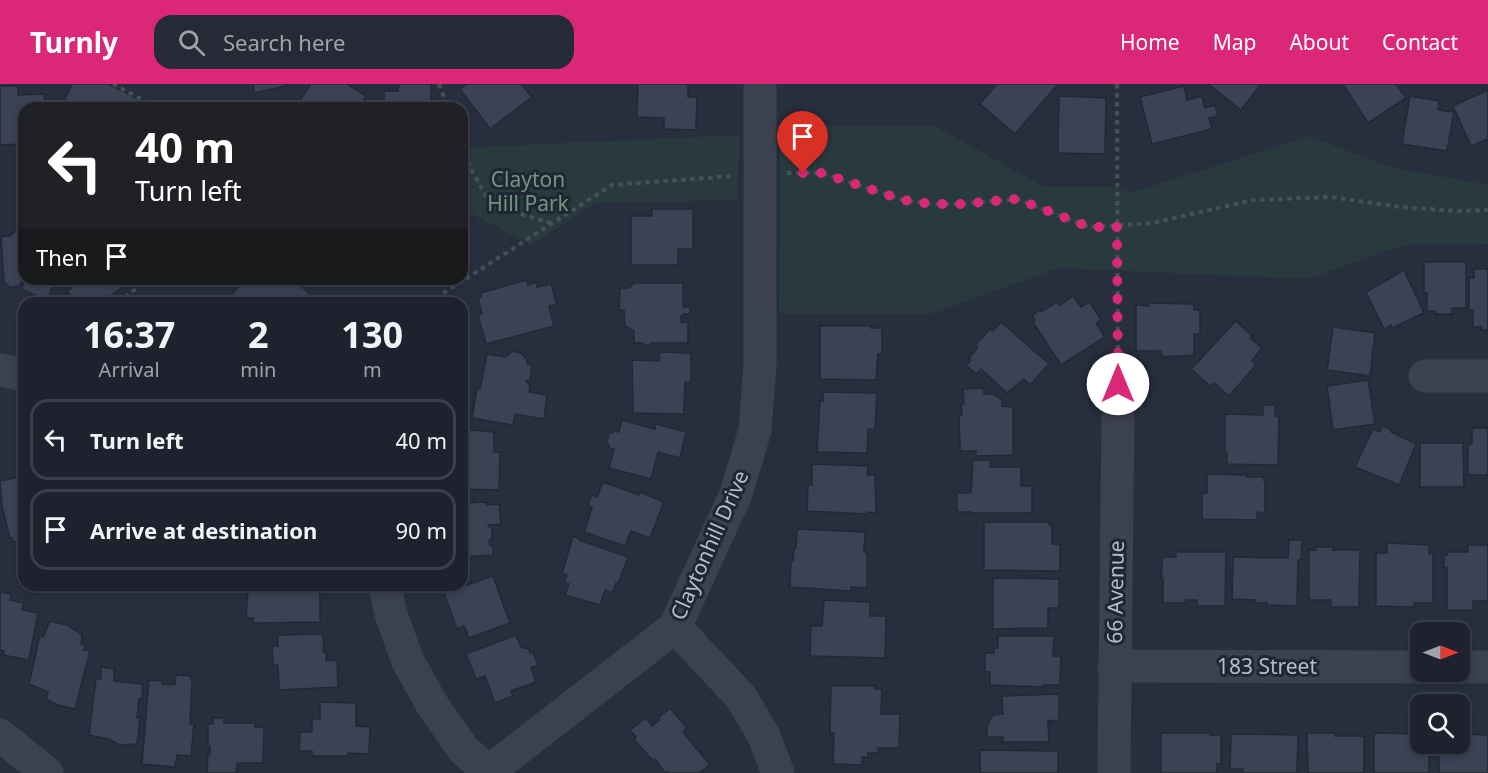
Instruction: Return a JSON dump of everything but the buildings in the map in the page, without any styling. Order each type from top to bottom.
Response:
[{"type":"street","name":"Claytonhill Drive","points":[[487,773],[675,627],[736,494],[755,430],[760,363],[760,84]]},
{"type":"street","points":[[0,370],[18,374]]},
{"type":"street","points":[[1425,376],[1488,376]]},
{"type":"street","name":"66 Avenue","points":[[1114,773],[1118,398]]},
{"type":"street","points":[[386,591],[391,614],[407,659],[431,703],[463,749],[487,773]]},
{"type":"street","points":[[675,627],[741,697],[764,736],[778,773]]},
{"type":"street","name":"183 Street","points":[[1114,666],[1410,666]]},
{"type":"street","points":[[1470,667],[1488,667]]},
{"type":"street","points":[[0,735],[47,773]]},
{"type":"path","points":[[113,84],[147,102]]},
{"type":"path","points":[[439,84],[446,102]]},
{"type":"path","points":[[1117,84],[1118,398]]},
{"type":"path","points":[[468,160],[491,205],[551,222]]},
{"type":"path","points":[[468,173],[472,171]]},
{"type":"path","points":[[783,173],[822,173],[903,200],[931,204],[1017,199],[1089,227],[1152,223],[1254,200],[1331,197],[1400,207],[1456,211],[1488,210]]},
{"type":"path","points":[[468,277],[612,185],[735,175]]},
{"type":"path","points":[[126,297],[140,285]]},
{"type":"path","points":[[437,297],[455,285]]},
{"type":"green space","points":[[780,126],[935,126],[1044,187],[1114,187],[1131,193],[1309,136],[1389,167],[1488,185],[1488,244],[1404,245],[1308,279],[1058,268],[934,313],[779,313]]},
{"type":"green space","name":"Clayton Hill Park","points":[[739,135],[738,200],[596,203],[531,245],[468,212],[468,148]]},
{"type":"route","points":[[803,173],[822,173],[903,200],[931,204],[1017,199],[1089,227],[1117,227],[1118,384]]}]
